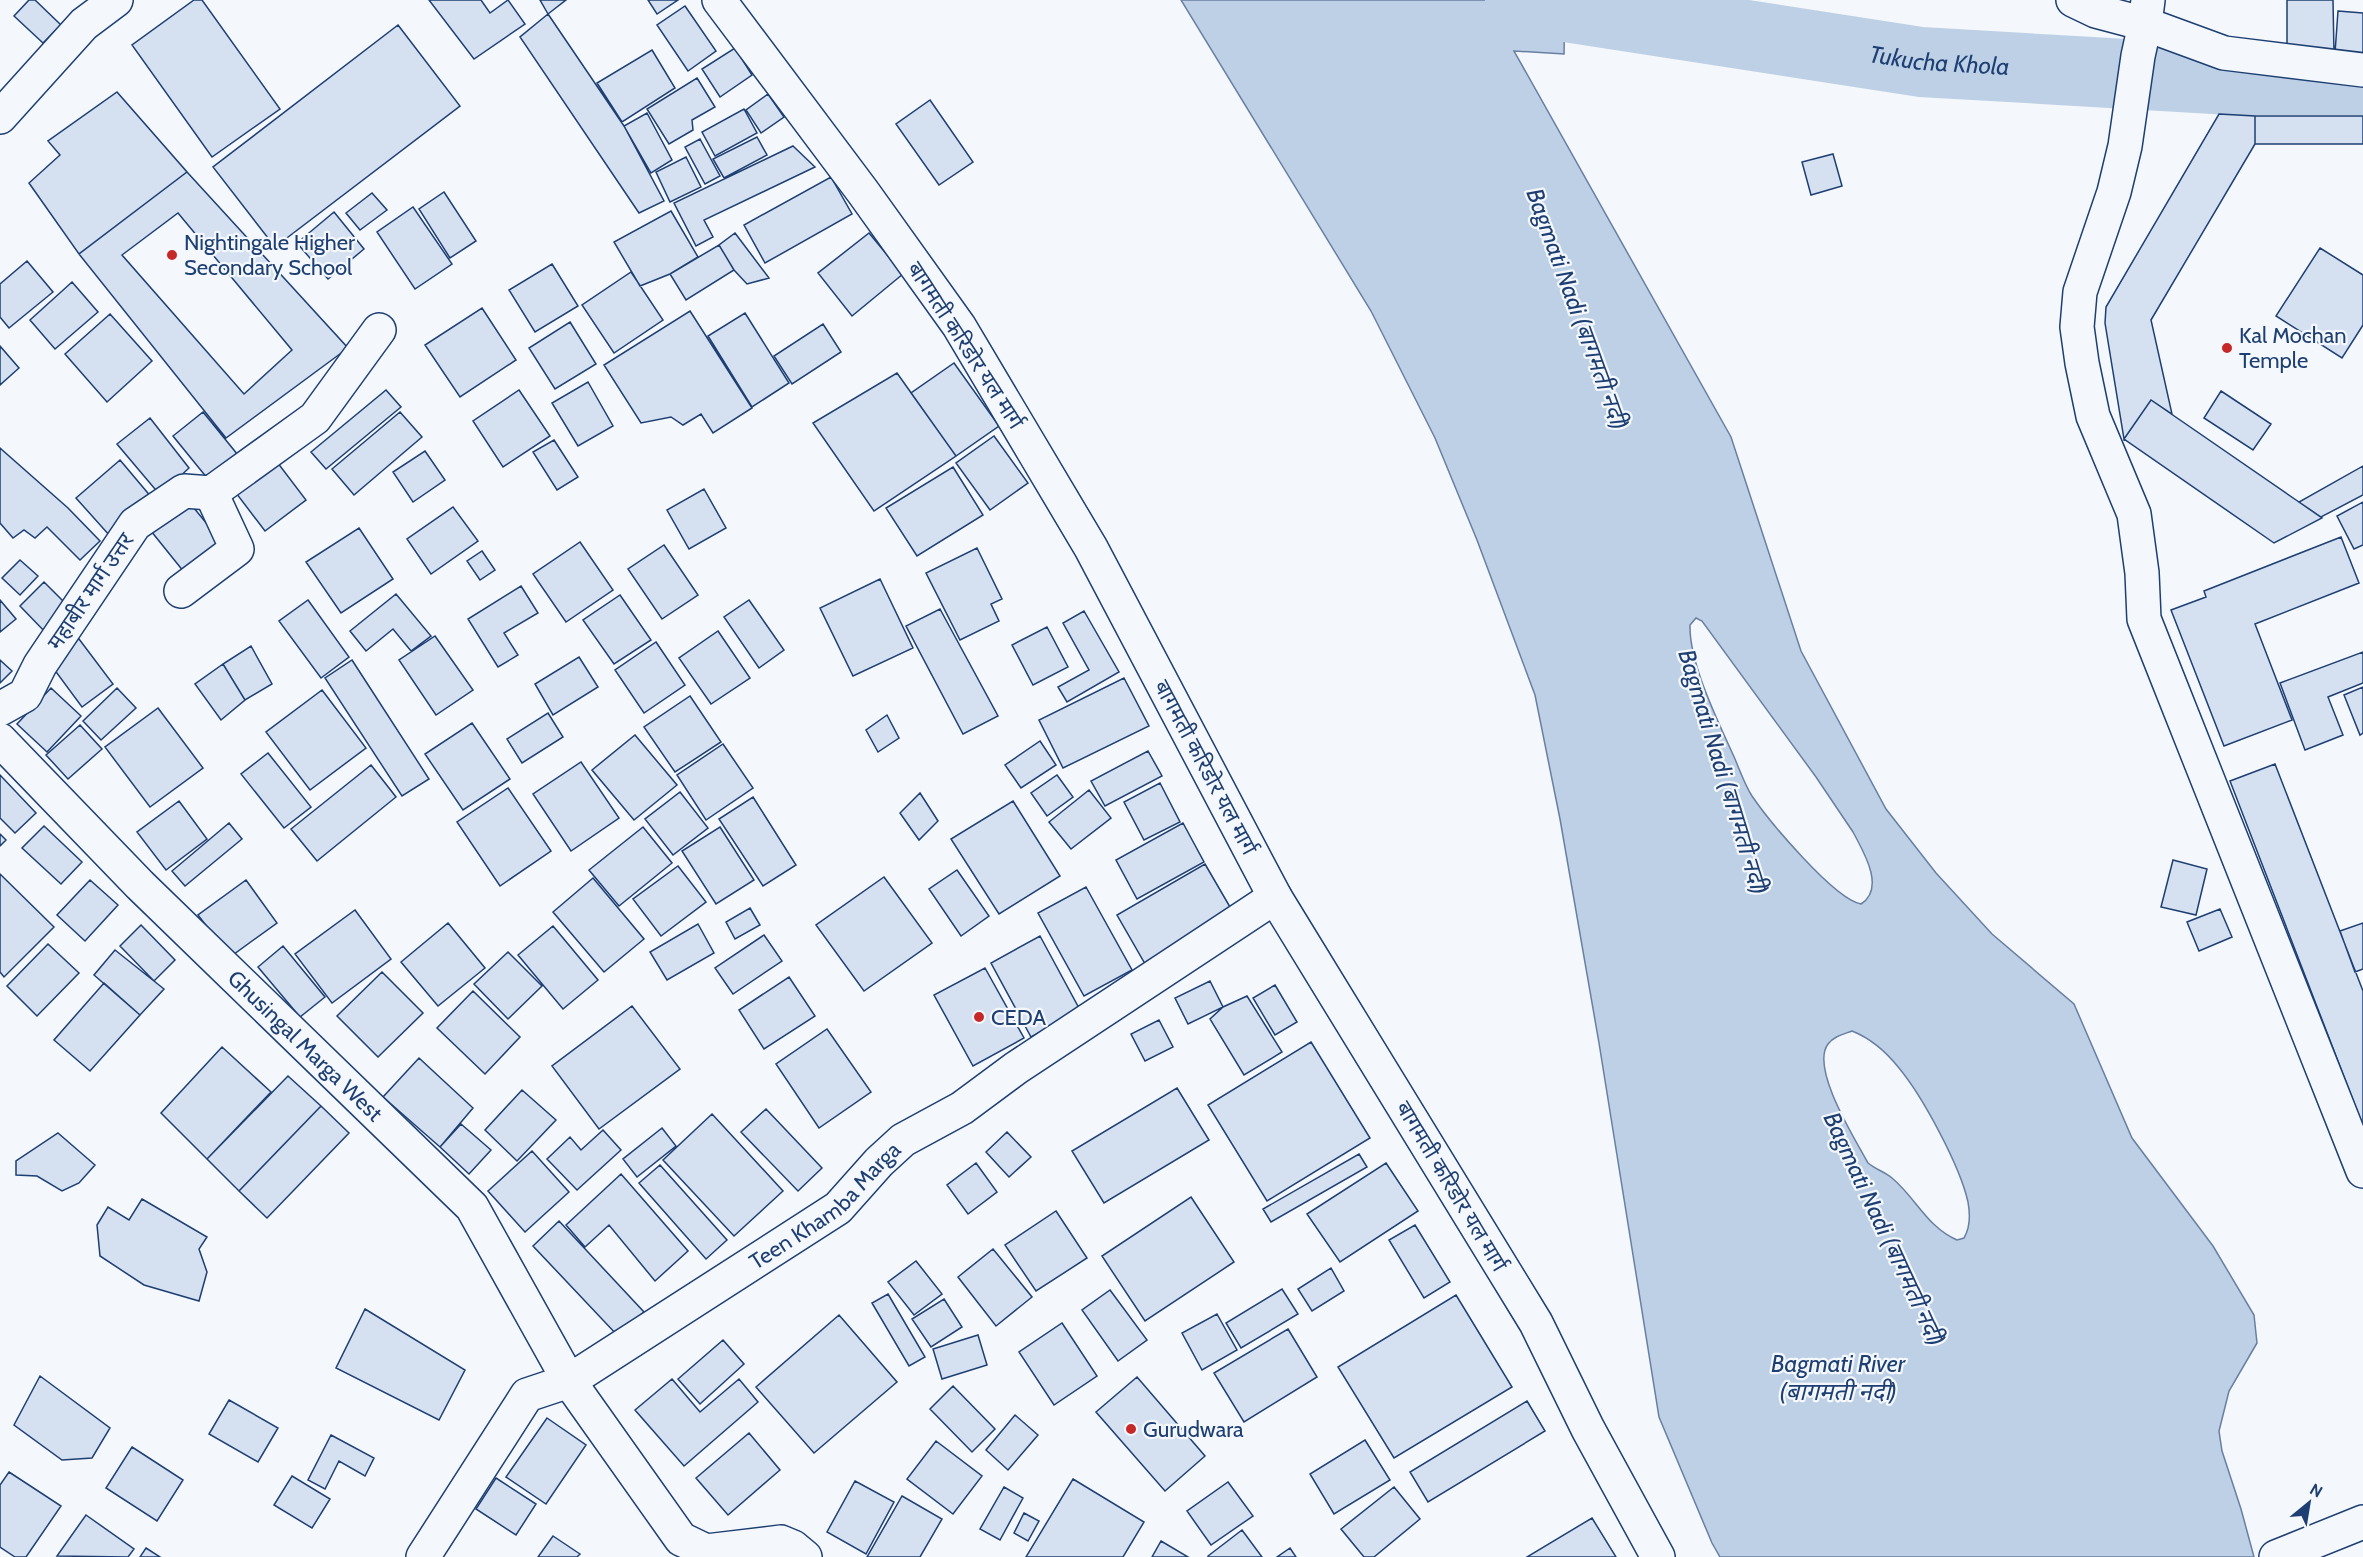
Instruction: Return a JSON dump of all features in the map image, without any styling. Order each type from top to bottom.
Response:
[{"type":"street","points":[[0,117],[84,24],[116,0]]},
{"type":"street","name":"बागमती करिडोर यल मार्ग","points":[[719,0],[863,192],[959,326],[1090,548],[1275,897],[1536,1323],[1588,1429],[1658,1557]]},
{"type":"street","points":[[2073,0],[2096,11],[2147,12],[2224,52],[2363,70]]},
{"type":"street","points":[[2147,12],[2125,146],[2114,192],[2080,292],[2077,327],[2082,363],[2093,416],[2134,514],[2142,573],[2144,619],[2363,1171]]},
{"type":"street","points":[[181,591],[237,549],[211,493],[315,418],[379,330]]},
{"type":"street","name":"महाबीर मार्ग उत्तर","points":[[0,709],[25,696],[40,665],[135,524],[184,490],[211,493]]},
{"type":"street","name":"Ghusingal Marga West","points":[[0,740],[140,885],[472,1207],[569,1381],[681,1539],[706,1551],[781,1542],[793,1547],[805,1557]]},
{"type":"street","name":"Teen Khamba Marga","points":[[423,1557],[528,1395],[569,1381],[838,1208],[879,1162],[903,1140],[962,1108],[1016,1068],[1275,897]]},
{"type":"street","points":[[2276,1557],[2363,1522]]},
{"type":"water","name":"Bagmati River (बागमती नदी)","points":[[1181,0],[1565,0],[1564,54],[1514,51],[1731,437],[1801,651],[1886,809],[1936,873],[1992,934],[2074,1004],[2132,1138],[2213,1246],[2254,1315],[2257,1343],[2229,1391],[2219,1431],[2222,1451],[2254,1557],[1720,1557],[1659,1417],[1599,1043],[1560,819],[1535,695],[1477,540],[1435,438],[1371,311]],"holes":[[[1696,618],[1702,621],[1816,777],[1853,832],[1867,859],[1872,879],[1872,889],[1861,904],[1849,899],[1819,874],[1787,840],[1749,792],[1713,711],[1694,657],[1690,625]],[[1852,1031],[1872,1042],[1894,1062],[1919,1096],[1940,1132],[1964,1187],[1968,1202],[1969,1220],[1964,1238],[1957,1240],[1938,1228],[1892,1178],[1868,1163],[1854,1138],[1829,1086],[1824,1055],[1830,1041]]]},
{"type":"building","points":[[29,0],[35,0],[61,25],[43,43],[14,16]]},
{"type":"building","points":[[194,0],[202,0],[280,109],[212,157],[132,45]]},
{"type":"building","points":[[429,0],[481,0],[490,13],[508,0],[525,24],[474,59]]},
{"type":"building","points":[[540,0],[566,0],[548,14]]},
{"type":"building","points":[[648,0],[678,0],[657,14]]},
{"type":"building","points":[[2287,0],[2333,0],[2334,54],[2287,54]]},
{"type":"building","points":[[685,6],[716,51],[688,71],[657,25]]},
{"type":"building","points":[[2338,11],[2363,13],[2363,55],[2335,53]]},
{"type":"building","points":[[548,14],[624,126],[664,201],[639,213],[520,37]]},
{"type":"building","points":[[398,25],[460,106],[275,247],[213,167]]},
{"type":"building","points":[[735,48],[752,75],[720,97],[702,69]]},
{"type":"building","points":[[652,50],[675,88],[622,122],[597,83]]},
{"type":"building","points":[[697,78],[715,107],[692,120],[693,130],[669,144],[647,109]]},
{"type":"building","points":[[117,92],[187,172],[79,254],[29,183],[60,155],[48,141]]},
{"type":"building","points":[[768,94],[784,117],[761,133],[746,110]]},
{"type":"building","points":[[930,100],[973,162],[939,185],[896,124]]},
{"type":"building","points":[[744,109],[757,133],[715,156],[702,132]]},
{"type":"building","points":[[647,113],[672,160],[651,173],[624,126]]},
{"type":"building","points":[[2219,114],[2255,116],[2255,144],[2151,320],[2172,414],[2151,400],[2124,439],[2105,323],[2106,307]]},
{"type":"building","points":[[2255,116],[2363,116],[2363,144],[2255,144]]},
{"type":"building","points":[[757,137],[767,155],[724,178],[713,159]]},
{"type":"building","points":[[700,139],[720,176],[705,184],[685,147]]},
{"type":"building","points":[[793,146],[815,167],[704,220],[713,237],[696,246],[674,203]]},
{"type":"building","points":[[1833,154],[1842,186],[1811,195],[1802,162]]},
{"type":"building","points":[[686,157],[701,187],[670,202],[656,172]]},
{"type":"building","points":[[187,172],[348,348],[226,438],[79,254]],"holes":[[[178,213],[292,350],[244,394],[122,255]]]},
{"type":"building","points":[[831,177],[852,214],[765,263],[744,225]]},
{"type":"building","points":[[444,192],[476,241],[450,258],[419,209]]},
{"type":"building","points":[[372,193],[387,210],[360,230],[346,213]]},
{"type":"building","points":[[413,207],[452,264],[415,289],[377,232]]},
{"type":"building","points":[[671,211],[698,257],[670,274],[640,286],[614,242]]},
{"type":"building","points":[[334,212],[364,249],[328,279],[297,243]]},
{"type":"building","points":[[735,233],[769,278],[747,284],[734,270],[719,245]]},
{"type":"building","points":[[869,233],[903,274],[852,316],[818,273]]},
{"type":"building","points":[[719,245],[734,270],[686,300],[670,274]]},
{"type":"building","points":[[2320,248],[2363,275],[2363,325],[2342,358],[2276,316]]},
{"type":"building","points":[[27,261],[53,292],[9,328],[0,317],[0,284]]},
{"type":"building","points":[[552,264],[578,306],[535,332],[509,290]]},
{"type":"building","points":[[631,272],[663,320],[614,353],[582,305]]},
{"type":"building","points":[[72,282],[98,312],[55,349],[30,320]]},
{"type":"building","points":[[482,308],[516,360],[460,397],[425,345]]},
{"type":"building","points":[[690,311],[752,408],[713,433],[701,414],[683,425],[671,417],[641,423],[604,365]]},
{"type":"building","points":[[745,313],[789,383],[752,407],[708,336]]},
{"type":"building","points":[[110,314],[152,361],[107,402],[65,354]]},
{"type":"building","points":[[570,322],[596,364],[555,389],[529,348]]},
{"type":"building","points":[[823,324],[841,352],[792,384],[774,356]]},
{"type":"building","points":[[0,346],[19,368],[0,385]]},
{"type":"building","points":[[954,363],[999,426],[956,456],[911,393]]},
{"type":"building","points":[[897,373],[956,456],[874,511],[813,423]]},
{"type":"building","points":[[588,382],[613,426],[578,446],[552,403]]},
{"type":"building","points":[[386,390],[401,407],[326,469],[311,452]]},
{"type":"building","points":[[519,390],[550,436],[503,467],[473,421]]},
{"type":"building","points":[[2221,391],[2271,424],[2253,450],[2204,418]]},
{"type":"building","points":[[2151,400],[2322,518],[2274,543],[2124,439]]},
{"type":"building","points":[[203,412],[242,460],[212,484],[173,436]]},
{"type":"building","points":[[400,412],[422,437],[354,495],[332,469]]},
{"type":"building","points":[[150,418],[189,468],[160,495],[117,444]]},
{"type":"building","points":[[994,436],[1028,483],[990,510],[956,463]]},
{"type":"building","points":[[554,440],[578,477],[557,490],[533,452]]},
{"type":"building","points":[[0,448],[68,508],[100,541],[80,560],[47,527],[35,538],[24,530],[13,538],[0,523]]},
{"type":"building","points":[[425,451],[445,480],[413,502],[393,472]]},
{"type":"building","points":[[274,458],[306,500],[265,531],[233,489]]},
{"type":"building","points":[[120,460],[152,498],[110,536],[76,498]]},
{"type":"building","points":[[2363,466],[2363,495],[2321,517],[2299,502]]},
{"type":"building","points":[[953,467],[983,515],[917,556],[886,508]]},
{"type":"building","points":[[704,489],[726,528],[689,549],[667,510]]},
{"type":"building","points":[[184,496],[226,547],[188,577],[147,526]]},
{"type":"building","points":[[2363,502],[2363,545],[2354,549],[2337,516]]},
{"type":"building","points":[[453,507],[478,541],[431,574],[407,539]]},
{"type":"building","points":[[359,528],[393,579],[341,613],[306,562]]},
{"type":"building","points":[[2341,537],[2359,583],[2255,624],[2292,720],[2224,746],[2171,610],[2206,597],[2204,591]]},
{"type":"building","points":[[580,542],[613,590],[566,622],[533,574]]},
{"type":"building","points":[[664,545],[698,595],[662,619],[628,569]]},
{"type":"building","points":[[977,548],[1002,599],[991,604],[999,621],[960,640],[926,573]]},
{"type":"building","points":[[482,551],[495,570],[480,580],[467,561]]},
{"type":"building","points":[[20,560],[38,576],[20,595],[2,578]]},
{"type":"building","points":[[880,579],[913,648],[853,676],[820,608]]},
{"type":"building","points":[[44,582],[71,609],[47,634],[20,606]]},
{"type":"building","points":[[521,586],[538,613],[504,633],[518,655],[498,667],[468,619]]},
{"type":"building","points":[[396,594],[431,636],[411,651],[393,629],[366,651],[350,631]]},
{"type":"building","points":[[620,595],[651,640],[614,664],[583,620]]},
{"type":"building","points":[[0,600],[16,619],[0,632]]},
{"type":"building","points":[[308,600],[349,657],[321,678],[279,621]]},
{"type":"building","points":[[749,600],[784,650],[759,668],[724,617]]},
{"type":"building","points":[[940,609],[998,716],[963,734],[906,626]]},
{"type":"building","points":[[1084,611],[1119,672],[1067,702],[1058,687],[1089,670],[1063,623]]},
{"type":"building","points":[[1047,627],[1068,667],[1033,685],[1012,645]]},
{"type":"building","points":[[718,631],[750,678],[711,704],[679,658]]},
{"type":"building","points":[[435,636],[473,690],[436,715],[399,660]]},
{"type":"building","points":[[79,639],[113,684],[82,707],[48,661]]},
{"type":"building","points":[[656,642],[685,685],[644,713],[615,670]]},
{"type":"building","points":[[251,646],[272,684],[245,700],[223,664]]},
{"type":"building","points":[[2363,652],[2363,683],[2328,697],[2343,735],[2305,750],[2280,683]]},
{"type":"building","points":[[579,657],[598,687],[553,715],[535,684]]},
{"type":"building","points":[[0,660],[12,671],[0,683]]},
{"type":"building","points":[[352,660],[429,779],[402,796],[325,678]]},
{"type":"building","points":[[223,664],[245,700],[221,720],[195,684]]},
{"type":"building","points":[[1124,678],[1149,726],[1063,768],[1039,720]]},
{"type":"building","points":[[2363,687],[2363,733],[2360,735],[2344,695]]},
{"type":"building","points":[[51,688],[81,716],[47,752],[17,724]]},
{"type":"building","points":[[117,688],[136,708],[101,740],[83,721]]},
{"type":"building","points":[[322,690],[366,748],[310,790],[266,732]]},
{"type":"building","points":[[690,696],[721,742],[675,772],[644,727]]},
{"type":"building","points":[[158,708],[203,768],[150,807],[105,747]]},
{"type":"building","points":[[548,713],[563,737],[522,763],[507,739]]},
{"type":"building","points":[[887,715],[899,738],[878,752],[866,730]]},
{"type":"building","points":[[472,723],[510,779],[463,810],[425,754]]},
{"type":"building","points":[[80,725],[102,749],[68,779],[46,755]]},
{"type":"building","points":[[635,735],[677,785],[634,820],[592,770]]},
{"type":"building","points":[[1040,741],[1056,765],[1021,788],[1005,765]]},
{"type":"building","points":[[723,744],[753,788],[706,820],[677,775]]},
{"type":"building","points":[[1148,751],[1162,776],[1105,806],[1091,781]]},
{"type":"building","points":[[268,753],[311,807],[284,828],[241,774]]},
{"type":"building","points":[[581,762],[619,818],[571,851],[533,794]]},
{"type":"building","points":[[2275,764],[2363,991],[2363,1126],[2230,781]]},
{"type":"building","points":[[371,765],[396,797],[317,861],[291,829]]},
{"type":"building","points":[[0,775],[36,813],[15,833],[0,818]]},
{"type":"building","points":[[1057,775],[1073,797],[1047,816],[1031,793]]},
{"type":"building","points":[[1160,783],[1180,822],[1144,840],[1124,802]]},
{"type":"building","points":[[508,788],[551,851],[500,886],[457,822]]},
{"type":"building","points":[[1089,790],[1111,818],[1071,849],[1049,822]]},
{"type":"building","points":[[680,792],[708,828],[673,855],[645,819]]},
{"type":"building","points":[[920,793],[938,821],[919,840],[900,813]]},
{"type":"building","points":[[753,797],[796,865],[763,886],[719,819]]},
{"type":"building","points":[[179,801],[207,839],[166,870],[137,832]]},
{"type":"building","points":[[1013,801],[1060,876],[999,914],[951,839]]},
{"type":"building","points":[[229,823],[242,839],[185,886],[172,871]]},
{"type":"building","points":[[1183,823],[1204,862],[1137,899],[1116,860]]},
{"type":"building","points":[[44,826],[82,862],[61,884],[22,848]]},
{"type":"building","points":[[643,827],[672,863],[619,906],[589,870]]},
{"type":"building","points":[[720,827],[754,880],[716,904],[682,851]]},
{"type":"building","points":[[0,834],[6,840],[0,846]]},
{"type":"building","points":[[2173,860],[2207,869],[2196,915],[2161,907]]},
{"type":"building","points":[[1205,864],[1237,919],[1148,969],[1117,915]]},
{"type":"building","points":[[678,866],[706,902],[661,936],[633,899]]},
{"type":"building","points":[[957,870],[989,916],[961,936],[929,889]]},
{"type":"building","points":[[0,874],[54,927],[4,977],[0,972]]},
{"type":"building","points":[[884,877],[932,943],[864,991],[816,925]]},
{"type":"building","points":[[593,878],[644,939],[604,972],[553,912]]},
{"type":"building","points":[[90,880],[118,905],[85,941],[57,915]]},
{"type":"building","points":[[246,880],[277,923],[230,957],[198,915]]},
{"type":"building","points":[[1086,887],[1132,970],[1084,996],[1038,913]]},
{"type":"building","points":[[750,908],[760,925],[735,939],[726,922]]},
{"type":"building","points":[[2220,909],[2232,937],[2199,951],[2187,922]]},
{"type":"building","points":[[355,910],[391,959],[332,1003],[295,954]]},
{"type":"building","points":[[448,923],[485,968],[438,1006],[401,962]]},
{"type":"building","points":[[2363,923],[2363,969],[2355,972],[2340,931]]},
{"type":"building","points":[[698,924],[714,953],[667,980],[650,952]]},
{"type":"building","points":[[141,925],[175,960],[154,981],[120,946]]},
{"type":"building","points":[[553,926],[598,980],[563,1009],[518,955]]},
{"type":"building","points":[[764,935],[782,961],[733,994],[715,968]]},
{"type":"building","points":[[1040,936],[1080,1010],[1031,1037],[991,963]]},
{"type":"building","points":[[48,944],[79,973],[37,1016],[7,986]]},
{"type":"building","points":[[283,946],[325,997],[300,1017],[258,967]]},
{"type":"building","points":[[115,950],[164,989],[140,1015],[94,975]]},
{"type":"building","points":[[508,952],[542,986],[508,1019],[474,984]]},
{"type":"building","name":"CEDA","points":[[985,968],[1024,1038],[973,1066],[934,995]]},
{"type":"building","points":[[382,972],[423,1013],[378,1057],[337,1016]]},
{"type":"building","points":[[789,977],[815,1016],[764,1049],[739,1010]]},
{"type":"building","points":[[1210,981],[1223,1007],[1188,1024],[1175,998]]},
{"type":"building","points":[[104,983],[140,1015],[90,1071],[54,1040]]},
{"type":"building","points":[[1275,985],[1297,1022],[1275,1035],[1253,998]]},
{"type":"building","points":[[473,991],[520,1037],[485,1074],[437,1028]]},
{"type":"building","points":[[1247,996],[1282,1052],[1244,1075],[1210,1019],[1223,1007]]},
{"type":"building","points":[[632,1006],[680,1069],[599,1129],[552,1066]]},
{"type":"building","points":[[1159,1020],[1173,1047],[1145,1061],[1131,1034]]},
{"type":"building","points":[[827,1029],[871,1092],[819,1128],[776,1064]]},
{"type":"building","points":[[1311,1042],[1370,1138],[1267,1201],[1208,1105]]},
{"type":"building","points":[[222,1047],[271,1092],[207,1159],[161,1113]]},
{"type":"building","points":[[419,1058],[473,1108],[440,1147],[383,1097]]},
{"type":"building","points":[[288,1076],[321,1106],[239,1191],[207,1159]]},
{"type":"building","points":[[1177,1088],[1209,1140],[1104,1203],[1072,1151]]},
{"type":"building","points":[[522,1090],[556,1120],[517,1161],[485,1130]]},
{"type":"building","points":[[321,1106],[349,1133],[267,1218],[239,1191]]},
{"type":"building","points":[[766,1109],[822,1168],[798,1191],[741,1132]]},
{"type":"building","points":[[712,1114],[783,1191],[734,1236],[663,1160]]},
{"type":"building","points":[[461,1124],[491,1150],[469,1174],[440,1147]]},
{"type":"building","points":[[662,1128],[676,1146],[637,1177],[623,1159]]},
{"type":"building","points":[[603,1130],[621,1150],[577,1190],[547,1159],[570,1137],[581,1150]]},
{"type":"building","points":[[1007,1132],[1031,1157],[1009,1177],[986,1152]]},
{"type":"building","points":[[58,1133],[95,1165],[79,1183],[62,1191],[37,1176],[16,1175],[16,1161]]},
{"type":"building","points":[[532,1151],[569,1192],[525,1232],[488,1191]]},
{"type":"building","points":[[1359,1154],[1367,1167],[1271,1222],[1263,1209]]},
{"type":"building","points":[[976,1163],[997,1192],[968,1214],[947,1185]]},
{"type":"building","points":[[1386,1163],[1418,1211],[1340,1262],[1307,1214]]},
{"type":"building","points":[[660,1165],[727,1240],[706,1259],[639,1183]]},
{"type":"building","points":[[621,1174],[688,1251],[655,1281],[609,1225],[585,1247],[566,1225]]},
{"type":"building","points":[[1191,1197],[1234,1262],[1145,1321],[1102,1256]]},
{"type":"building","points":[[142,1199],[207,1237],[199,1249],[207,1272],[199,1301],[144,1285],[100,1256],[97,1225],[108,1207],[129,1220]]},
{"type":"building","points":[[1056,1211],[1087,1258],[1036,1291],[1005,1245]]},
{"type":"building","points":[[559,1221],[644,1312],[618,1336],[533,1246]]},
{"type":"building","points":[[1415,1225],[1450,1282],[1424,1298],[1389,1240]]},
{"type":"building","points":[[993,1249],[1032,1297],[996,1326],[958,1277]]},
{"type":"building","points":[[916,1261],[942,1294],[914,1315],[888,1282]]},
{"type":"building","points":[[1331,1268],[1344,1291],[1312,1311],[1298,1289]]},
{"type":"building","points":[[1282,1289],[1298,1314],[1241,1348],[1226,1323]]},
{"type":"building","points":[[1110,1290],[1147,1340],[1118,1361],[1082,1310]]},
{"type":"building","points":[[888,1294],[925,1357],[909,1366],[872,1303]]},
{"type":"building","points":[[1456,1295],[1512,1387],[1394,1458],[1338,1367]]},
{"type":"building","points":[[944,1299],[962,1327],[931,1347],[912,1319]]},
{"type":"building","points":[[365,1309],[465,1370],[439,1420],[336,1368]]},
{"type":"building","points":[[1217,1314],[1237,1350],[1202,1370],[1182,1333]]},
{"type":"building","points":[[839,1315],[897,1382],[814,1453],[756,1387]]},
{"type":"building","points":[[1062,1323],[1097,1376],[1054,1405],[1019,1352]]},
{"type":"building","points":[[1288,1329],[1317,1377],[1244,1422],[1214,1373]]},
{"type":"building","points":[[978,1335],[987,1365],[942,1379],[933,1349]]},
{"type":"building","points":[[723,1340],[744,1364],[700,1404],[678,1379]]},
{"type":"building","points":[[40,1376],[110,1428],[92,1458],[62,1460],[14,1425]]},
{"type":"building","points":[[1137,1377],[1205,1456],[1165,1491],[1096,1412]]},
{"type":"building","points":[[672,1379],[700,1412],[739,1379],[758,1402],[684,1466],[635,1410]]},
{"type":"building","points":[[953,1386],[995,1429],[972,1452],[930,1409]]},
{"type":"building","points":[[229,1400],[278,1428],[258,1462],[209,1434]]},
{"type":"building","points":[[1527,1401],[1545,1431],[1428,1502],[1410,1472]]},
{"type":"building","points":[[1015,1415],[1038,1435],[1008,1470],[986,1450]]},
{"type":"building","points":[[547,1418],[586,1445],[546,1504],[506,1477]]},
{"type":"building","points":[[749,1433],[780,1470],[728,1515],[696,1478]]},
{"type":"building","points":[[331,1435],[374,1458],[365,1476],[339,1461],[325,1489],[308,1480]]},
{"type":"building","points":[[1365,1440],[1390,1480],[1334,1514],[1310,1474]]},
{"type":"building","points":[[936,1441],[982,1476],[953,1514],[907,1479]]},
{"type":"building","points":[[132,1447],[183,1480],[157,1521],[106,1488]]},
{"type":"building","points":[[9,1472],[61,1506],[26,1557],[15,1557],[0,1547],[0,1485]]},
{"type":"building","points":[[292,1476],[330,1499],[312,1528],[274,1505]]},
{"type":"building","points":[[496,1478],[536,1504],[516,1535],[476,1509]]},
{"type":"building","points":[[1073,1479],[1144,1522],[1123,1557],[1026,1557]]},
{"type":"building","points":[[855,1481],[894,1502],[866,1554],[827,1532]]},
{"type":"building","points":[[1228,1482],[1253,1516],[1211,1545],[1187,1511]]},
{"type":"building","points":[[1004,1487],[1023,1498],[1000,1540],[980,1529]]},
{"type":"building","points":[[1394,1487],[1420,1519],[1374,1557],[1364,1557],[1341,1529]]},
{"type":"building","points":[[902,1496],[942,1519],[920,1557],[867,1557]]},
{"type":"building","points":[[1024,1513],[1039,1521],[1028,1541],[1014,1533]]},
{"type":"building","points":[[86,1515],[134,1549],[128,1557],[57,1556]]},
{"type":"building","points":[[1592,1518],[1616,1557],[1527,1557]]},
{"type":"building","points":[[1242,1530],[1262,1557],[1208,1557],[1208,1556]]},
{"type":"building","points":[[553,1536],[580,1554],[577,1557],[538,1557]]},
{"type":"building","points":[[1161,1541],[1188,1557],[1152,1557]]},
{"type":"building","points":[[146,1548],[160,1557],[140,1557]]},
{"type":"building","points":[[1290,1548],[1296,1557],[1277,1557]]},
{"type":"waterway","name":"Tukucha Khola","points":[[1520,0],[1921,62],[2231,80],[2363,80]]},
{"type":"place","name":"Nightingale Higher Secondary School","points":[[172,255]]},
{"type":"place","name":"Kal Mochan Temple","points":[[2227,348]]},
{"type":"place","name":"CEDA","points":[[979,1017]]},
{"type":"place","name":"Gurudwara","points":[[1131,1429]]},
{"type":"water label","name":"Bagmati Nadi (बागमती नदी)","points":[[1577,309]]},
{"type":"water label","name":"Bagmati Nadi (बागमती नदी)","points":[[1723,772]]},
{"type":"water label","name":"Bagmati Nadi (बागमती नदी)","points":[[1884,1229]]}]
